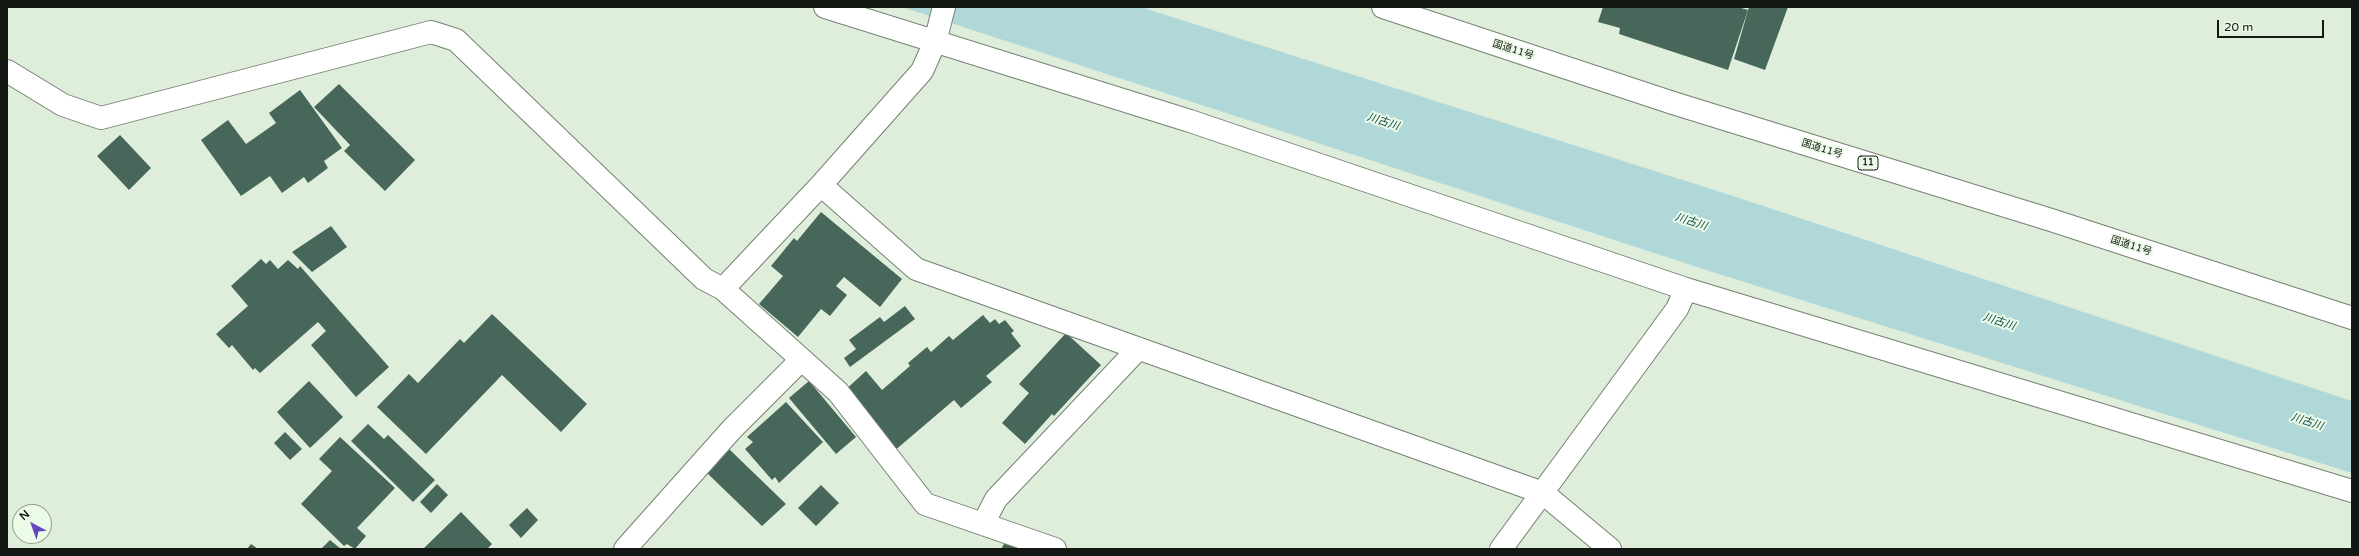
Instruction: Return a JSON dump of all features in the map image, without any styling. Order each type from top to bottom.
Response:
[{"type":"main road","points":[[825,7],[937,35],[1686,289],[2352,491]]},
{"type":"main road","points":[[723,289],[821,185],[922,71],[937,35],[944,7]]},
{"type":"main road","name":"国道11号","points":[[1383,7],[1674,103],[2051,220],[2352,318]]},
{"type":"main road","points":[[7,70],[64,105],[101,118],[431,32],[456,40],[704,279],[723,289],[838,392],[925,504],[1055,549]]},
{"type":"main road","points":[[821,185],[916,269],[1543,493],[1610,549]]},
{"type":"main road","points":[[1501,549],[1677,309],[1686,289]]},
{"type":"main road","points":[[983,524],[996,499],[1138,349]]},
{"type":"main road","points":[[625,549],[732,429],[801,360]]},
{"type":"water","name":"川古川","points":[[902,7],[1141,7],[1736,197],[2352,401],[2352,473],[1703,269]]},
{"type":"building","points":[[1603,7],[1738,7],[1748,10],[1728,70],[1619,34],[1620,28],[1598,22]]},
{"type":"building","points":[[1749,7],[1788,7],[1765,70],[1734,59]]},
{"type":"building","points":[[339,84],[415,160],[385,191],[344,151],[350,145],[314,107]]},
{"type":"building","points":[[300,90],[342,148],[324,161],[328,168],[308,183],[304,177],[282,193],[270,176],[241,196],[201,140],[228,120],[246,144],[276,123],[269,113]]},
{"type":"building","points":[[120,135],[151,168],[129,190],[97,156]]},
{"type":"building","points":[[821,212],[902,279],[880,307],[844,277],[836,286],[847,295],[830,316],[821,309],[798,337],[759,304],[783,276],[771,266],[794,238],[797,241]]},
{"type":"building","points":[[331,226],[347,247],[312,272],[292,252]]},
{"type":"building","points":[[261,259],[266,264],[270,260],[278,269],[288,260],[298,269],[300,266],[389,367],[356,397],[311,345],[326,331],[318,322],[260,373],[255,368],[253,370],[232,345],[229,348],[216,334],[248,306],[231,286]]},
{"type":"building","points":[[905,306],[915,319],[850,367],[844,358],[856,349],[849,340],[880,317],[884,322]]},
{"type":"building","points":[[492,314],[587,404],[561,432],[502,375],[426,454],[377,407],[409,374],[418,383],[460,339],[464,343]]},
{"type":"building","points":[[983,315],[990,323],[995,319],[999,324],[1005,320],[1014,331],[1011,333],[1021,346],[986,376],[992,382],[961,408],[954,400],[893,452],[843,392],[866,371],[882,390],[910,366],[908,363],[927,347],[931,352],[949,336],[953,340]]},
{"type":"building","points":[[1066,333],[1101,365],[1054,416],[1052,414],[1025,444],[1002,423],[1029,393],[1019,384]]},
{"type":"building","points":[[309,381],[343,417],[310,448],[277,412]]},
{"type":"building","points":[[809,381],[856,437],[836,454],[789,398]]},
{"type":"building","points":[[786,402],[823,442],[779,483],[775,477],[772,480],[745,449],[753,442],[747,437]]},
{"type":"building","points":[[368,424],[384,439],[388,435],[435,480],[413,502],[351,441]]},
{"type":"building","points":[[285,432],[302,449],[290,460],[274,443]]},
{"type":"building","points":[[340,437],[395,488],[357,528],[366,536],[355,549],[347,544],[344,546],[301,504],[332,471],[319,459]]},
{"type":"building","points":[[729,449],[786,504],[762,526],[706,472]]},
{"type":"building","points":[[437,484],[448,495],[431,513],[420,502]]},
{"type":"building","points":[[821,485],[839,503],[816,526],[798,508]]},
{"type":"building","points":[[527,508],[538,520],[521,538],[509,525]]},
{"type":"building","points":[[461,512],[492,544],[487,549],[423,549]]},
{"type":"building","points":[[1007,539],[1024,549],[1001,549]]},
{"type":"building","points":[[330,540],[341,549],[321,549]]},
{"type":"building","points":[[251,544],[258,549],[247,549]]}]
